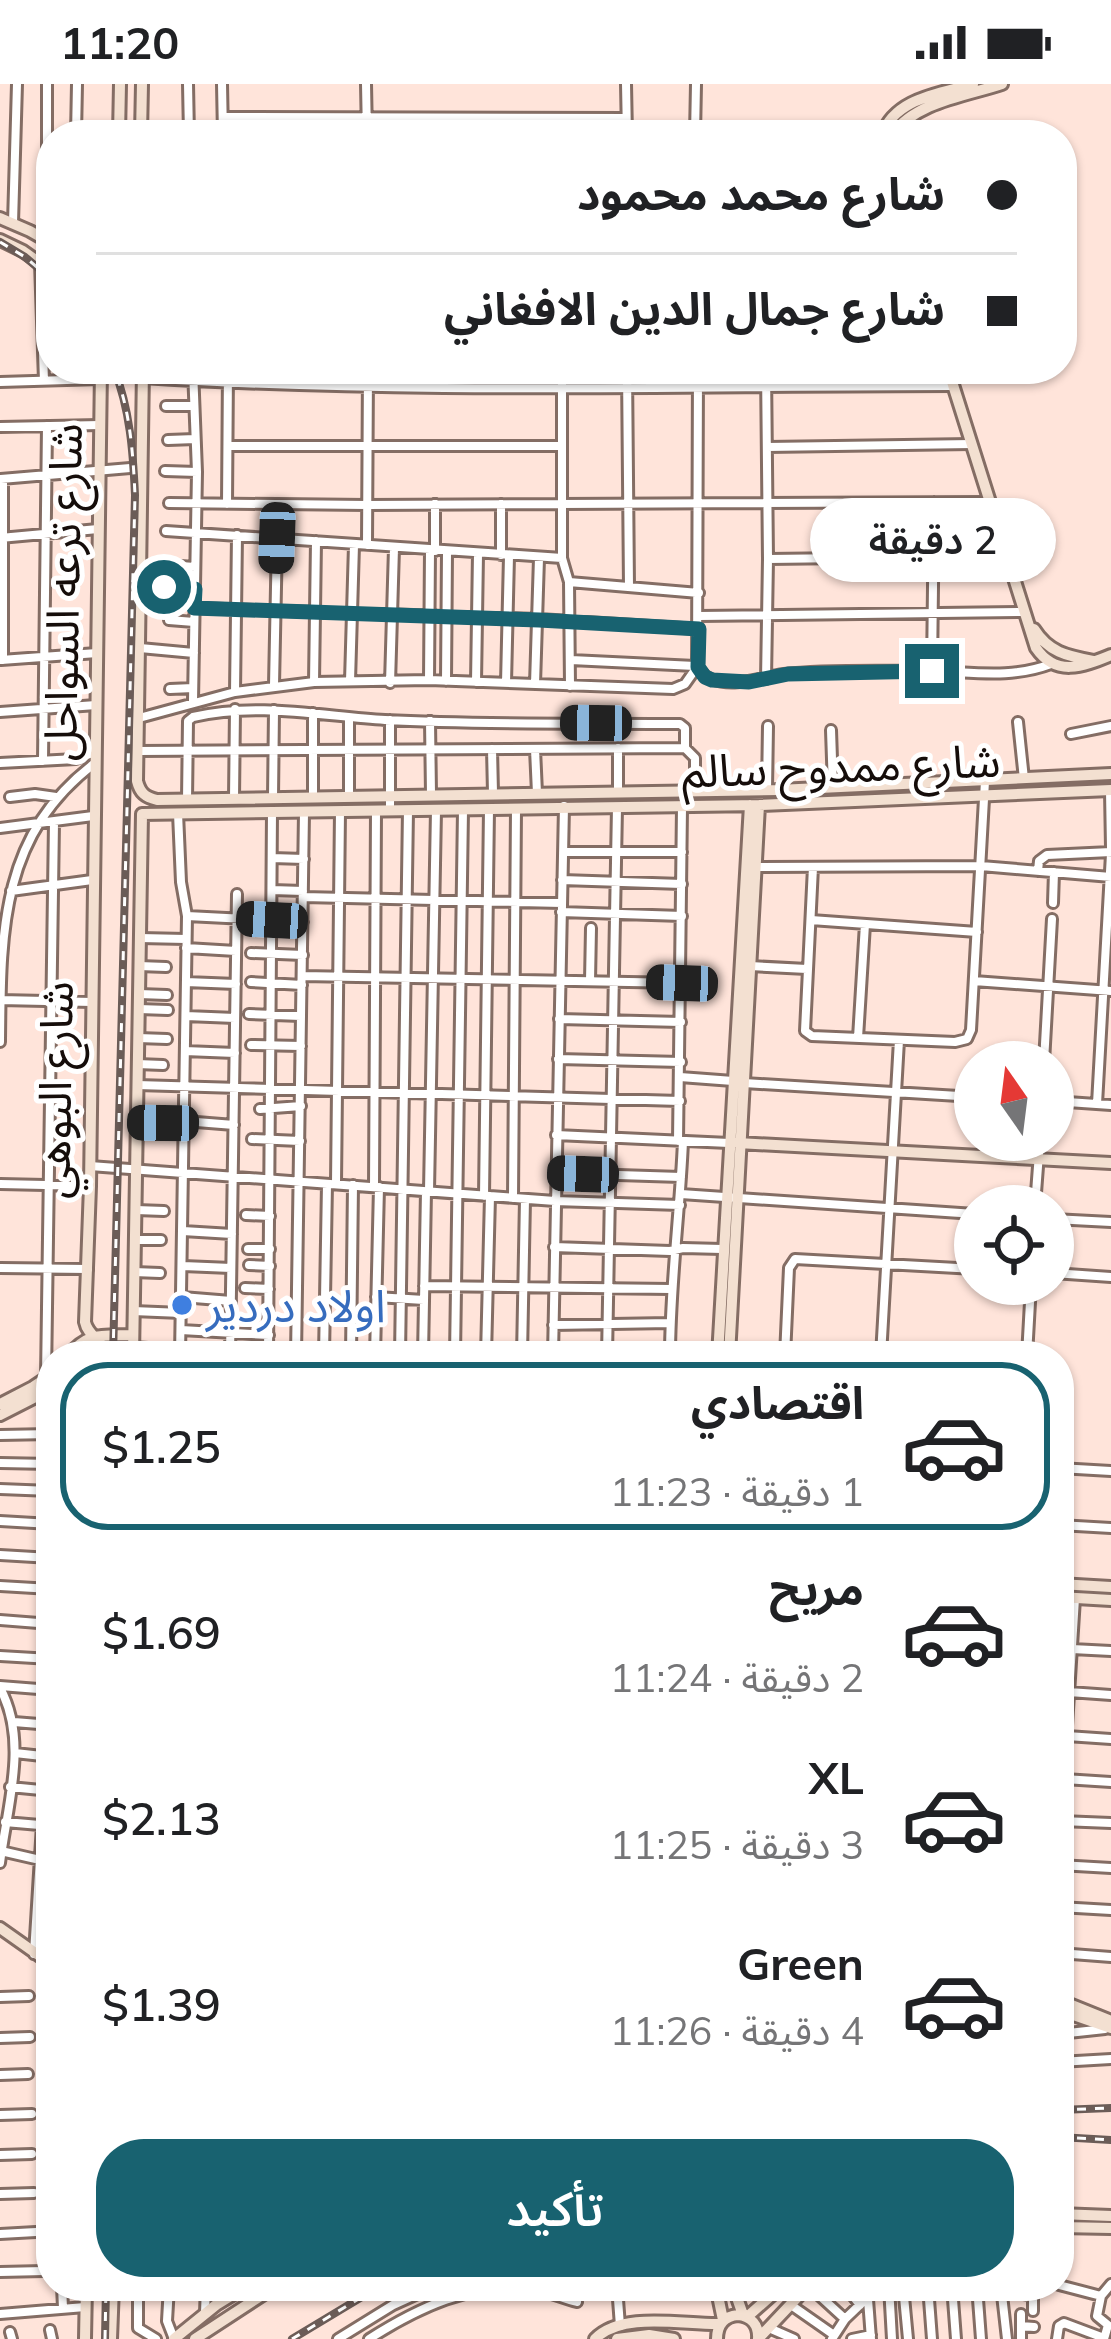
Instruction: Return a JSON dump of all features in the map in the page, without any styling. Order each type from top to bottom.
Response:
[{"type":"main road","points":[[119,120],[120,84]]},
{"type":"main road","points":[[141,120],[142,84]]},
{"type":"main road","points":[[904,120],[1002,84]]},
{"type":"main road","points":[[889,120],[900,108],[966,85]]},
{"type":"main road","points":[[7,221],[36,236]]},
{"type":"main road","points":[[0,239],[36,260]]},
{"type":"main road","name":"شارع ترعه السواحل","points":[[94,816],[101,384]]},
{"type":"main road","name":"شارع ترعه السواحل","points":[[143,384],[138,751],[140,791],[157,800]]},
{"type":"main road","points":[[953,386],[1036,648],[1051,664],[1073,668],[1111,656]]},
{"type":"main road","points":[[1024,612],[1048,647],[1059,654],[1097,661]]},
{"type":"main road","name":"شارع ممدوح سالم","points":[[157,800],[767,790],[1111,774]]},
{"type":"main road","points":[[850,787],[850,802]]},
{"type":"main road","name":"شارع ممدوح سالم","points":[[142,814],[755,805],[1110,790]]},
{"type":"main road","points":[[726,1341],[755,805]]},
{"type":"main road","name":"شارع البوهي","points":[[132,1341],[142,814]]},
{"type":"main road","name":"شارع البوهي","points":[[92,1336],[85,1322],[94,816]]},
{"type":"main road","points":[[738,1082],[751,966],[751,867]]},
{"type":"main road","points":[[735,1143],[954,1154]]},
{"type":"main road","points":[[1074,1160],[1111,1162]]},
{"type":"main road","points":[[725,1341],[722,1249],[731,1198]]},
{"type":"main road","points":[[83,1341],[92,1336],[112,1341]]},
{"type":"main road","points":[[92,1336],[98,1341]]},
{"type":"main road","points":[[0,1404],[36,1387]]},
{"type":"main road","points":[[0,1415],[36,1390]]},
{"type":"main road","points":[[1074,1584],[1111,1586]]},
{"type":"main road","points":[[1076,1598],[1111,1600]]},
{"type":"main road","points":[[0,1928],[36,1954]]},
{"type":"main road","points":[[1074,2008],[1111,2026]]},
{"type":"main road","points":[[1074,2015],[1111,2026]]},
{"type":"main road","points":[[1074,2215],[1111,2216]]},
{"type":"main road","points":[[1074,2227],[1111,2228]]},
{"type":"main road","points":[[85,2301],[85,2339]]},
{"type":"main road","points":[[111,2339],[112,2301]]},
{"type":"main road","points":[[174,2339],[218,2301]]},
{"type":"main road","points":[[195,2339],[252,2301]]},
{"type":"main road","points":[[717,2339],[722,2322],[718,2301]]},
{"type":"main road","points":[[740,2301],[745,2316],[756,2326],[758,2339]]},
{"type":"main road","points":[[626,2335],[722,2322],[732,2315],[745,2316],[764,2301]]},
{"type":"main road","points":[[758,2339],[795,2301]]},
{"type":"main road","points":[[595,2339],[608,2328],[626,2335],[674,2339]]},
{"type":"street","points":[[7,221],[17,84]]},
{"type":"street","points":[[46,84],[47,120]]},
{"type":"street","points":[[76,84],[76,120]]},
{"type":"street","points":[[188,84],[189,120]]},
{"type":"street","points":[[222,84],[223,118],[626,118],[626,84]]},
{"type":"street","points":[[366,84],[367,118]]},
{"type":"street","points":[[695,120],[696,84]]},
{"type":"street","points":[[0,382],[36,381]]},
{"type":"street","points":[[193,701],[194,384]]},
{"type":"street","points":[[227,504],[228,384]]},
{"type":"street","points":[[275,384],[953,386]]},
{"type":"street","points":[[367,545],[368,386]]},
{"type":"street","points":[[562,386],[562,558],[572,621],[571,686]]},
{"type":"street","points":[[627,386],[628,587]]},
{"type":"street","points":[[139,718],[235,692],[314,682],[429,680],[677,688],[698,667],[698,386]]},
{"type":"street","points":[[766,386],[766,679]]},
{"type":"street","points":[[166,406],[194,406]]},
{"type":"street","points":[[0,427],[100,425]]},
{"type":"street","points":[[43,761],[47,426]]},
{"type":"street","points":[[168,440],[195,439]]},
{"type":"street","points":[[767,446],[972,444]]},
{"type":"street","points":[[228,446],[562,446]]},
{"type":"street","points":[[97,653],[2,660],[2,479],[142,467]]},
{"type":"street","points":[[165,471],[197,472]]},
{"type":"street","points":[[169,502],[989,502]]},
{"type":"street","points":[[932,671],[934,502]]},
{"type":"street","points":[[429,680],[435,504]]},
{"type":"street","points":[[501,504],[506,683]]},
{"type":"street","points":[[2,537],[98,529]]},
{"type":"street","points":[[166,531],[562,558]]},
{"type":"street","points":[[235,692],[237,535]]},
{"type":"street","points":[[274,686],[277,538]]},
{"type":"street","points":[[314,682],[316,542]]},
{"type":"street","points":[[350,681],[354,544]]},
{"type":"street","points":[[390,682],[394,548]]},
{"type":"street","points":[[446,681],[447,552]]},
{"type":"street","points":[[476,682],[478,554]]},
{"type":"street","points":[[768,559],[1006,556]]},
{"type":"street","points":[[535,684],[539,558]]},
{"type":"street","points":[[166,566],[195,567]]},
{"type":"street","points":[[569,582],[699,592]]},
{"type":"street","points":[[164,587],[195,589]]},
{"type":"street","points":[[194,608],[699,629]]},
{"type":"street","points":[[699,616],[1024,612]]},
{"type":"street","points":[[169,620],[194,622]]},
{"type":"street","points":[[140,648],[194,653]]},
{"type":"street","points":[[571,660],[698,667]]},
{"type":"street","points":[[698,667],[712,680],[749,682],[788,674],[932,671],[999,675],[1051,664]]},
{"type":"street","points":[[170,688],[193,688]]},
{"type":"street","points":[[0,712],[96,705]]},
{"type":"street","points":[[234,799],[236,710]]},
{"type":"street","points":[[187,800],[190,719],[236,710],[390,720],[680,724],[685,730],[685,748],[695,758],[694,791]]},
{"type":"street","points":[[273,798],[274,710]]},
{"type":"street","points":[[313,713],[313,797]]},
{"type":"street","points":[[349,717],[349,796]]},
{"type":"street","points":[[390,720],[390,810]]},
{"type":"street","points":[[430,721],[431,794]]},
{"type":"street","points":[[1018,722],[1024,779]]},
{"type":"street","points":[[767,790],[769,726]]},
{"type":"street","points":[[1071,734],[1111,726]]},
{"type":"street","points":[[831,730],[833,788]]},
{"type":"street","points":[[536,748],[537,793]]},
{"type":"street","points":[[618,748],[618,791]]},
{"type":"street","points":[[138,751],[685,748]]},
{"type":"street","points":[[492,749],[493,793]]},
{"type":"street","points":[[0,763],[95,757]]},
{"type":"street","points":[[0,1042],[2,953],[20,856],[56,797],[95,757]]},
{"type":"street","points":[[813,867],[806,1030],[812,1036],[967,1039],[985,781]]},
{"type":"street","points":[[1097,1104],[1108,991],[1110,790]]},
{"type":"street","points":[[553,1341],[564,792]]},
{"type":"street","points":[[10,797],[56,797]]},
{"type":"street","points":[[670,1341],[681,1200],[682,806]]},
{"type":"street","points":[[607,1341],[617,807]]},
{"type":"street","points":[[455,1341],[463,809]]},
{"type":"street","points":[[486,1341],[489,809]]},
{"type":"street","points":[[513,1198],[516,809]]},
{"type":"street","points":[[400,1341],[408,810]]},
{"type":"street","points":[[423,1341],[436,810]]},
{"type":"street","points":[[325,1341],[337,1090],[340,811]]},
{"type":"street","points":[[375,1341],[376,811]]},
{"type":"street","points":[[269,1341],[272,812]]},
{"type":"street","points":[[296,1341],[304,812]]},
{"type":"street","points":[[178,813],[187,916],[181,1341]]},
{"type":"street","points":[[0,828],[94,816]]},
{"type":"street","points":[[49,1341],[54,822]]},
{"type":"street","points":[[563,852],[682,852]]},
{"type":"street","points":[[1038,871],[1039,862],[1048,855],[1111,852]]},
{"type":"street","points":[[272,858],[304,859]]},
{"type":"street","points":[[751,867],[980,866],[1110,877]]},
{"type":"street","points":[[1053,903],[1054,872]]},
{"type":"street","points":[[10,891],[92,880]]},
{"type":"street","points":[[562,880],[682,884]]},
{"type":"street","points":[[272,890],[339,898],[515,902],[615,914],[682,916]]},
{"type":"street","points":[[231,1341],[237,894]]},
{"type":"street","points":[[187,916],[303,922]]},
{"type":"street","points":[[1045,1041],[1052,919]]},
{"type":"street","points":[[810,920],[976,932]]},
{"type":"street","points":[[858,1038],[865,924]]},
{"type":"street","points":[[590,982],[591,928]]},
{"type":"street","points":[[139,938],[236,951]]},
{"type":"street","points":[[251,953],[303,955]]},
{"type":"street","points":[[139,966],[166,967]]},
{"type":"street","points":[[751,966],[807,969]]},
{"type":"street","points":[[251,982],[338,977],[682,983]]},
{"type":"street","points":[[974,981],[1108,991]]},
{"type":"street","points":[[186,982],[236,984]]},
{"type":"street","points":[[139,994],[167,995]]},
{"type":"street","points":[[1,1000],[92,1002]]},
{"type":"street","points":[[138,1009],[168,1010]]},
{"type":"street","points":[[249,1014],[302,1016]]},
{"type":"street","points":[[186,1016],[236,1018]]},
{"type":"street","points":[[559,1019],[681,1022]]},
{"type":"street","points":[[138,1039],[167,1039]]},
{"type":"street","points":[[882,1341],[899,1040]]},
{"type":"street","points":[[250,1045],[302,1046]]},
{"type":"street","points":[[185,1051],[235,1053]]},
{"type":"street","points":[[558,1059],[681,1062]]},
{"type":"street","points":[[137,1064],[163,1065]]},
{"type":"street","points":[[680,1077],[954,1096]]},
{"type":"street","points":[[137,1084],[680,1101]]},
{"type":"street","points":[[1074,1103],[1111,1105]]},
{"type":"street","points":[[260,1109],[301,1106]]},
{"type":"street","points":[[184,1121],[234,1125]]},
{"type":"street","points":[[136,1122],[163,1123]]},
{"type":"street","points":[[556,1135],[735,1143]]},
{"type":"street","points":[[252,1139],[300,1141]]},
{"type":"street","points":[[90,1166],[555,1201],[731,1198],[954,1213]]},
{"type":"street","points":[[556,1173],[681,1177]]},
{"type":"street","points":[[0,1184],[89,1186]]},
{"type":"street","points":[[351,1341],[353,1185]]},
{"type":"street","points":[[522,1341],[525,1198]]},
{"type":"street","points":[[134,1210],[164,1211]]},
{"type":"street","points":[[246,1215],[270,1216]]},
{"type":"street","points":[[1074,1220],[1111,1222]]},
{"type":"street","points":[[183,1232],[232,1234]]},
{"type":"street","points":[[134,1240],[161,1240]]},
{"type":"street","points":[[554,1247],[722,1249]]},
{"type":"street","points":[[248,1249],[270,1249]]},
{"type":"street","points":[[786,1341],[791,1262],[801,1258],[954,1268]]},
{"type":"street","points":[[249,1265],[270,1266]]},
{"type":"street","points":[[183,1266],[231,1268]]},
{"type":"street","points":[[0,1268],[88,1269]]},
{"type":"street","points":[[133,1272],[160,1273]]},
{"type":"street","points":[[1074,1275],[1111,1277]]},
{"type":"street","points":[[424,1286],[671,1289]]},
{"type":"street","points":[[245,1288],[269,1289]]},
{"type":"street","points":[[182,1297],[231,1300]]},
{"type":"street","points":[[376,1297],[424,1300]]},
{"type":"street","points":[[1029,1341],[1030,1305]]},
{"type":"street","points":[[133,1311],[182,1313]]},
{"type":"street","points":[[553,1325],[670,1323]]},
{"type":"street","points":[[181,1330],[269,1335]]},
{"type":"street","points":[[0,1435],[36,1435]]},
{"type":"street","points":[[0,1463],[36,1464]]},
{"type":"street","points":[[1074,1469],[1111,1472]]},
{"type":"street","points":[[0,1489],[36,1490]]},
{"type":"street","points":[[0,1521],[36,1522]]},
{"type":"street","points":[[1074,1526],[1111,1528]]},
{"type":"street","points":[[0,1555],[36,1557]]},
{"type":"street","points":[[0,1586],[36,1588]]},
{"type":"street","points":[[1074,1620],[1076,1598]]},
{"type":"street","points":[[0,1620],[36,1623]]},
{"type":"street","points":[[1074,1649],[1111,1652]]},
{"type":"street","points":[[0,1656],[36,1658]]},
{"type":"street","points":[[0,1863],[15,1754],[14,1722],[0,1687],[36,1689]]},
{"type":"street","points":[[1074,1692],[1111,1695]]},
{"type":"street","points":[[14,1722],[36,1724]]},
{"type":"street","points":[[1074,1737],[1111,1739]]},
{"type":"street","points":[[15,1754],[36,1756]]},
{"type":"street","points":[[1074,1780],[1111,1782]]},
{"type":"street","points":[[10,1787],[36,1790]]},
{"type":"street","points":[[5,1822],[36,1825]]},
{"type":"street","points":[[1074,1822],[1111,1823]]},
{"type":"street","points":[[2,1851],[36,1860]]},
{"type":"street","points":[[1074,1866],[1111,1868]]},
{"type":"street","points":[[1074,1908],[1111,1910]]},
{"type":"street","points":[[1074,1954],[1111,1957]]},
{"type":"street","points":[[0,1996],[29,1996]]},
{"type":"street","points":[[1074,2032],[1111,2026]]},
{"type":"street","points":[[0,2038],[30,2037]]},
{"type":"street","points":[[1074,2061],[1111,2060]]},
{"type":"street","points":[[0,2075],[28,2074]]},
{"type":"street","points":[[0,2115],[32,2114]]},
{"type":"street","points":[[0,2155],[32,2153]]},
{"type":"street","points":[[0,2194],[34,2193]]},
{"type":"street","points":[[0,2234],[36,2233]]},
{"type":"street","points":[[0,2272],[36,2271]]},
{"type":"street","points":[[1057,2339],[1059,2326],[1064,2324],[1105,2339],[1108,2325],[1097,2316],[1101,2296],[1111,2284]]},
{"type":"street","points":[[1074,2289],[1101,2296]]},
{"type":"street","points":[[63,2301],[63,2308]]},
{"type":"street","points":[[138,2301],[138,2328],[156,2339]]},
{"type":"street","points":[[168,2301],[167,2321],[174,2339]]},
{"type":"street","points":[[205,2301],[205,2313]]},
{"type":"street","points":[[338,2339],[405,2301]]},
{"type":"street","points":[[369,2339],[445,2301]]},
{"type":"street","points":[[620,2301],[626,2335]]},
{"type":"street","points":[[825,2301],[845,2319]]},
{"type":"street","points":[[791,2305],[833,2337],[864,2301]]},
{"type":"street","points":[[852,2339],[871,2337],[864,2301]]},
{"type":"street","points":[[890,2301],[892,2339]]},
{"type":"street","points":[[904,2301],[908,2339]]},
{"type":"street","points":[[929,2301],[932,2339]]},
{"type":"street","points":[[953,2301],[956,2339]]},
{"type":"street","points":[[978,2301],[981,2339]]},
{"type":"street","points":[[1003,2301],[1007,2339]]},
{"type":"street","points":[[1033,2311],[1034,2301]]},
{"type":"street","points":[[0,2314],[85,2307]]},
{"type":"street","points":[[379,2314],[387,2327]]},
{"type":"street","points":[[1021,2314],[1021,2339]]},
{"type":"street","points":[[1021,2326],[1034,2327]]},
{"type":"street","points":[[769,2328],[794,2339]]},
{"type":"railway","points":[[0,242],[36,266]]},
{"type":"railway","points":[[113,1341],[135,495],[132,447],[119,384]]},
{"type":"railway","points":[[1074,2109],[1111,2108]]},
{"type":"railway","points":[[1074,2138],[1111,2140]]},
{"type":"railway","points":[[105,2339],[106,2301]]},
{"type":"railway","points":[[292,2339],[355,2301]]},
{"type":"place","name":"اولاد دردير","points":[[182,1305]]},
{"type":"route","points":[[164,587],[195,589],[194,608],[699,629],[698,667],[705,677],[715,680],[932,671]]}]
